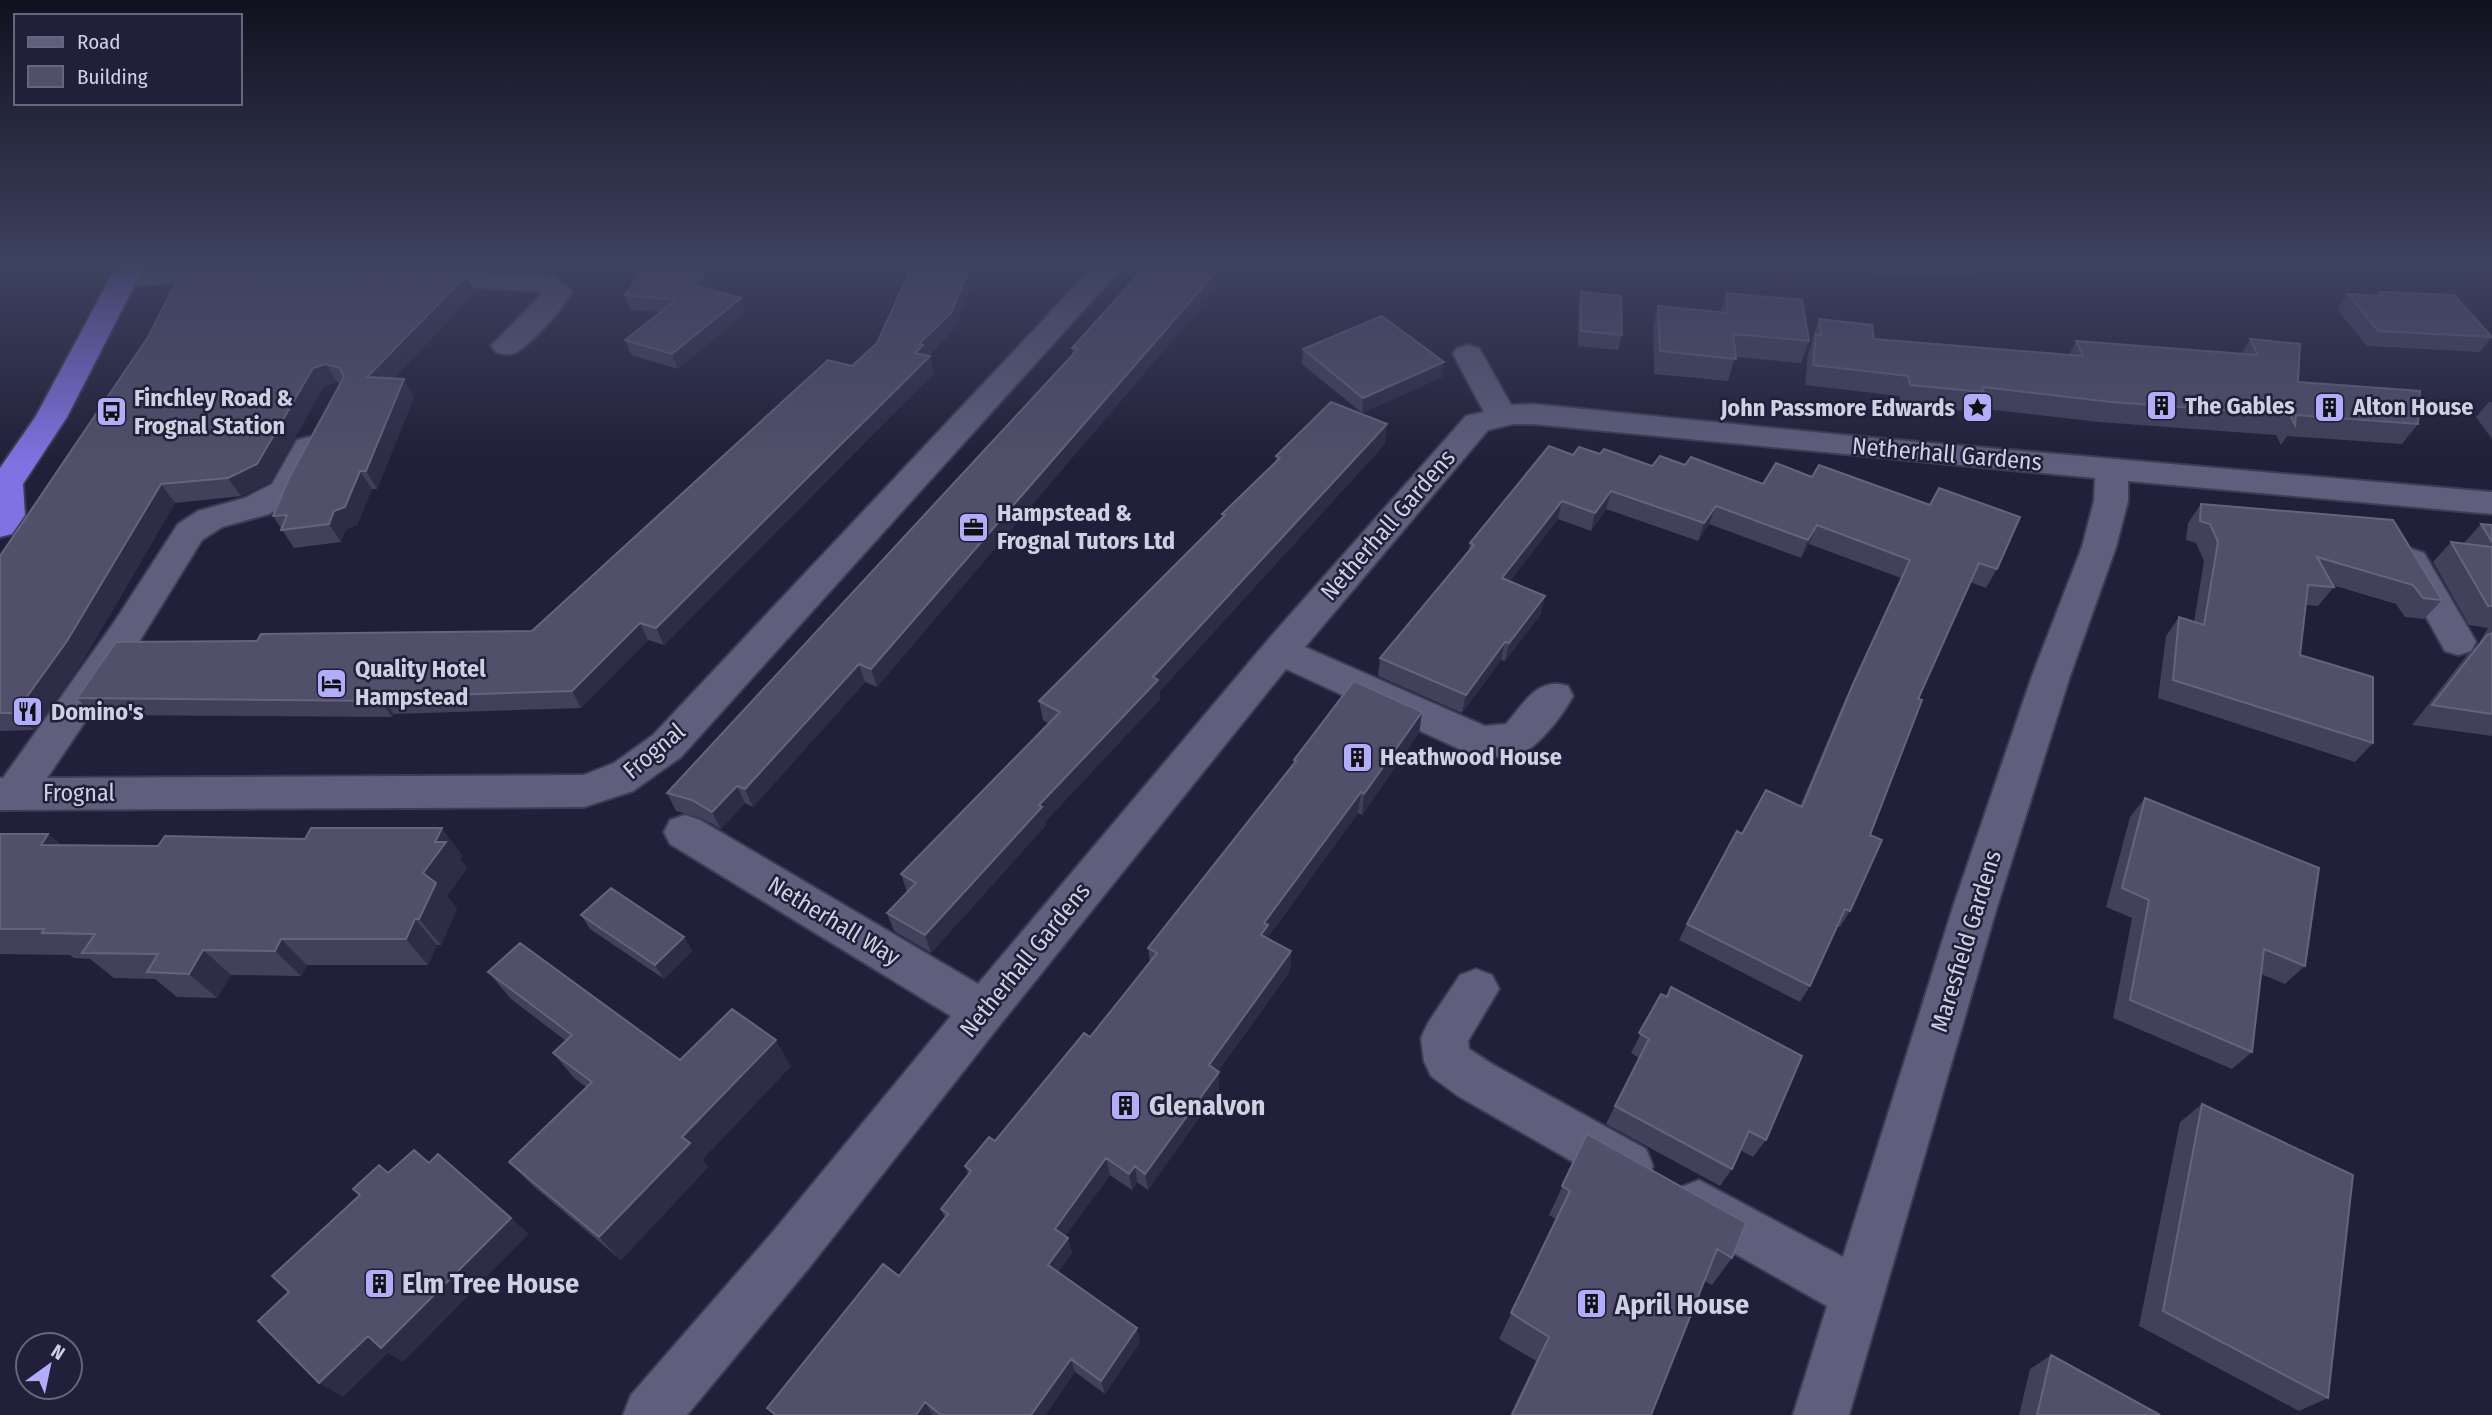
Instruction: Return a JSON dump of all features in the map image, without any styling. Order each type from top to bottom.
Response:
[{"type":"highway","points":[[0,526],[8,515],[2,486],[51,417],[96,331]]},
{"type":"street","points":[[506,346],[522,331]]},
{"type":"street","name":"Frognal","points":[[7,794],[584,791],[607,787],[621,780],[667,746],[1049,331]]},
{"type":"street","points":[[1468,354],[1503,417]]},
{"type":"street","points":[[7,794],[126,633],[190,532],[210,519],[257,506],[285,491],[326,414]]},
{"type":"street","name":"Netherhall Gardens","points":[[651,1415],[790,1251],[983,1011],[1280,651],[1477,423],[1533,414],[2492,503]]},
{"type":"street","name":"Maresfield Gardens","points":[[1821,1415],[1975,907],[2051,676],[2099,547],[2111,501],[2112,469]]},
{"type":"street","points":[[2373,493],[2458,642]]},
{"type":"street","points":[[1280,651],[1482,742],[1517,738],[1554,696]]},
{"type":"street","name":"Netherhall Way","points":[[685,831],[983,1011]]},
{"type":"street","points":[[1476,989],[1444,1038],[1448,1061],[1475,1080],[1859,1295]]},
{"type":"building","points":[[151,331],[412,331],[367,377],[404,379],[366,471],[360,471],[345,507],[334,511],[329,524],[281,530],[287,515],[273,516],[289,478],[344,377],[340,368],[326,364],[313,368],[257,464],[228,478],[161,484],[67,641],[15,713],[0,713],[0,556]]},
{"type":"building","points":[[636,331],[700,331],[672,354],[625,340]]},
{"type":"building","points":[[882,331],[932,331],[919,344],[923,345],[915,353],[930,356],[656,628],[640,623],[572,691],[382,697],[380,701],[77,698],[116,642],[257,641],[261,634],[532,631],[828,360],[852,366],[877,343]]},
{"type":"building","points":[[1087,331],[1165,331],[871,669],[859,664],[745,789],[737,786],[712,812],[692,800],[667,793],[1078,349],[1072,348]]},
{"type":"building","points":[[1346,331],[1402,331],[1444,362],[1363,398],[1303,349]]},
{"type":"building","points":[[1581,331],[1622,331],[1622,335]]},
{"type":"building","points":[[1659,331],[1807,331],[1809,341],[1733,334],[1736,359],[1660,351]]},
{"type":"building","points":[[1821,331],[1873,331],[1874,339],[2083,356],[2076,341],[2258,355],[2250,339],[2300,344],[2298,382],[2420,391],[2418,424],[2296,415],[2295,425],[2290,415],[2111,402],[1982,387],[1984,392],[1910,385],[1908,376],[1813,365],[1816,334],[1821,335]]},
{"type":"building","points":[[2379,331],[2487,331],[2492,337]]},
{"type":"building","points":[[1331,402],[1387,424],[1153,677],[1158,680],[1039,805],[1042,807],[925,935],[887,913],[916,883],[901,874],[1060,712],[1039,701],[1225,515],[1222,514],[1280,458],[1276,456]]},
{"type":"building","points":[[1549,446],[1573,455],[1579,447],[1600,454],[1604,449],[1652,466],[1660,456],[1685,465],[1691,457],[1763,484],[1776,463],[1812,477],[1819,465],[1930,505],[1939,488],[2020,517],[1997,569],[1979,563],[1918,699],[1922,700],[1870,835],[1882,840],[1850,911],[1845,909],[1810,986],[1687,924],[1737,831],[1742,834],[1766,790],[1802,807],[1853,684],[1910,560],[1817,525],[1808,540],[1716,506],[1704,523],[1611,491],[1595,513],[1562,501],[1502,578],[1545,596],[1509,643],[1505,642],[1466,695],[1380,658],[1474,545],[1470,543]]},
{"type":"building","points":[[2201,504],[2393,520],[2442,600],[2423,598],[2413,585],[2317,557],[2334,587],[2308,585],[2300,655],[2373,677],[2373,743],[2173,680],[2179,617],[2204,625],[2218,542],[2210,524],[2200,521]]},
{"type":"building","points":[[2481,524],[2492,525],[2492,542]]},
{"type":"building","points":[[2451,542],[2492,547],[2492,606],[2488,606]]},
{"type":"building","points":[[2492,633],[2492,714],[2432,705],[2487,635]]},
{"type":"building","points":[[1354,681],[1422,712],[1364,794],[1361,792],[1264,923],[1268,925],[1261,935],[1291,951],[1209,1065],[1219,1072],[1145,1174],[1135,1166],[1129,1174],[1106,1158],[1055,1229],[1068,1238],[1048,1265],[1137,1328],[1101,1381],[1071,1359],[1031,1415],[941,1415],[925,1402],[916,1415],[776,1415],[767,1408],[883,1264],[899,1276],[948,1214],[941,1209],[971,1171],[965,1166],[989,1137],[995,1141],[1084,1033],[1090,1037],[1157,953],[1148,948],[1296,761],[1294,760]]},
{"type":"building","points":[[2145,798],[2319,868],[2305,966],[2264,949],[2252,1052],[2130,1000],[2149,900],[2122,888]]},
{"type":"building","points":[[311,828],[442,828],[435,842],[446,842],[423,873],[436,883],[406,939],[281,939],[275,951],[203,950],[189,974],[147,972],[158,954],[82,953],[95,934],[42,933],[44,929],[0,929],[0,834],[48,834],[41,845],[158,846],[165,836],[305,839]]},
{"type":"building","points":[[611,888],[684,937],[655,965],[581,915]]},
{"type":"building","points":[[520,943],[680,1060],[732,1009],[776,1040],[682,1137],[690,1143],[599,1237],[509,1162],[592,1082],[553,1053],[572,1035],[488,972]]},
{"type":"building","points":[[1671,987],[1802,1056],[1766,1140],[1749,1131],[1732,1169],[1615,1106],[1649,1039],[1639,1033],[1661,994],[1667,997]]},
{"type":"building","points":[[2202,1104],[2353,1175],[2328,1398],[2163,1311]]},
{"type":"building","name":"April House","points":[[1587,1134],[1746,1223],[1732,1258],[1717,1249],[1651,1415],[1512,1415],[1549,1337],[1511,1313],[1570,1191],[1562,1186]]},
{"type":"building","name":"Elm Tree House","points":[[414,1150],[429,1163],[438,1154],[511,1218],[381,1348],[368,1336],[319,1383],[258,1321],[289,1292],[272,1276],[360,1195],[353,1189],[379,1165],[388,1173]]},
{"type":"building","points":[[2051,1355],[2160,1415],[2037,1415]]},
{"type":"place","name":"The Gables","points":[[2162,406]]},
{"type":"place","name":"Alton House","points":[[2330,407]]},
{"type":"place","name":"John Passmore Edwards","points":[[1978,408]]},
{"type":"place","name":"Finchley Road & Frognal Station","points":[[111,412]]},
{"type":"place","name":"Hampstead & Frognal Tutors Ltd","points":[[974,527]]},
{"type":"place","name":"Quality Hotel Hampstead","points":[[332,683]]},
{"type":"place","name":"Domino's","points":[[28,712]]},
{"type":"place","name":"Heathwood House","points":[[1357,757]]},
{"type":"place","name":"Glenalvon","points":[[1126,1105]]},
{"type":"place","name":"Elm Tree House","points":[[379,1283]]},
{"type":"place","name":"April House","points":[[1592,1304]]}]
